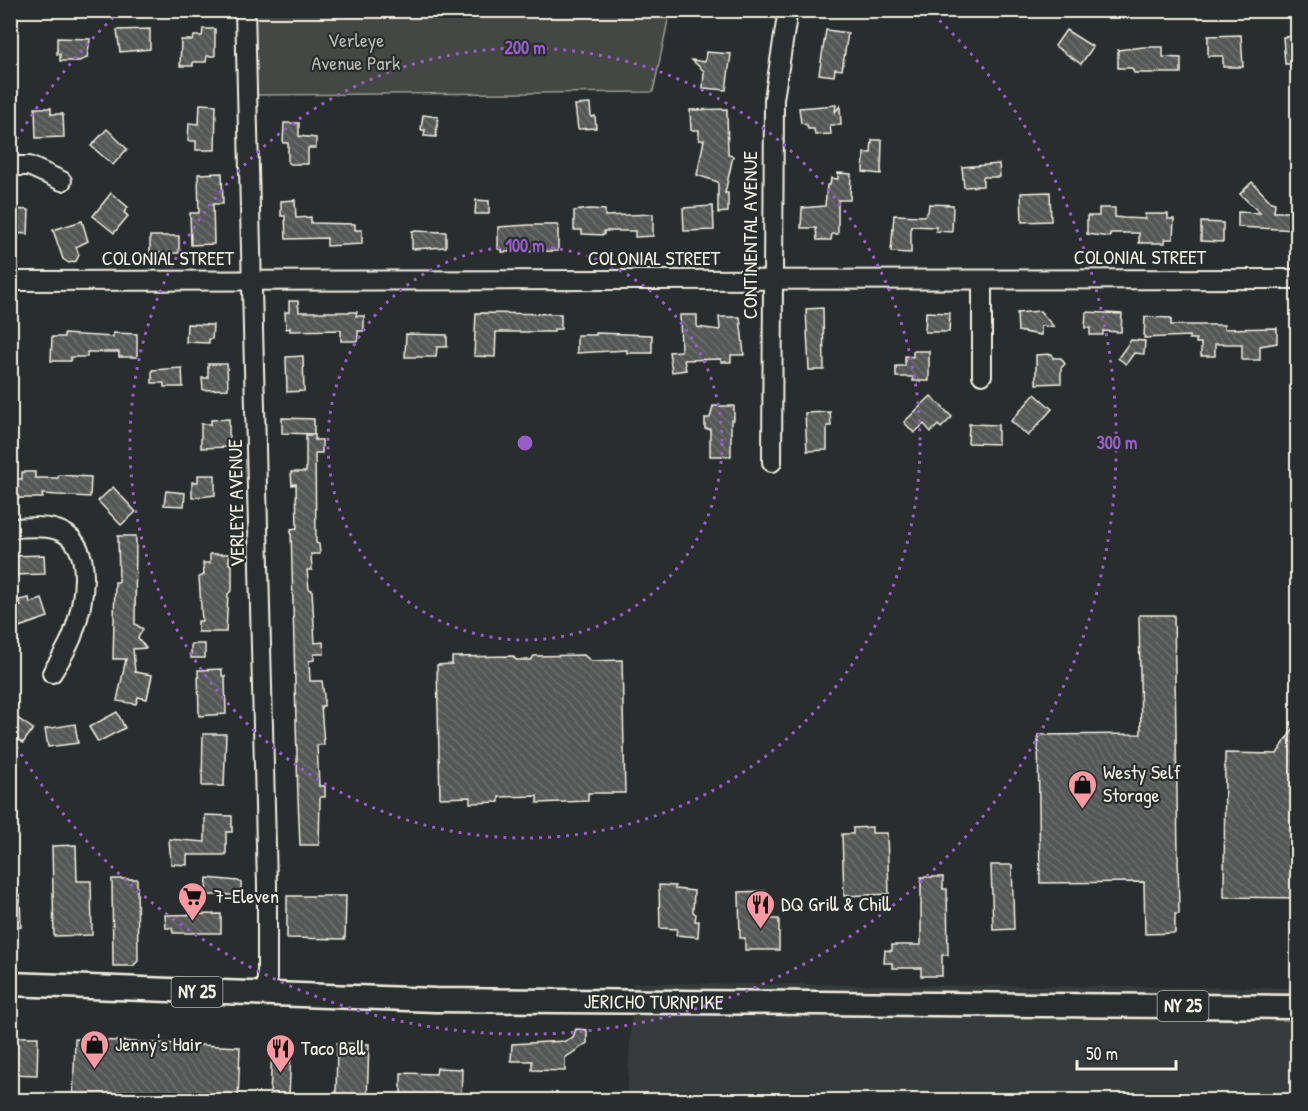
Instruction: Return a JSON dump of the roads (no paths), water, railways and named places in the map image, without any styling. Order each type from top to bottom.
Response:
[{"type":"main road","name":"JERICHO TURNPIKE","points":[[10,984],[267,994],[626,1002],[1298,1007]]},
{"type":"street","name":"VERLEYE AVENUE","points":[[245,10],[268,921],[267,994]]},
{"type":"street","name":"CONTINENTAL AVENUE","points":[[772,462],[774,99],[788,10]]},
{"type":"street","points":[[10,166],[29,166],[62,181]]},
{"type":"street","name":"COLONIAL STREET","points":[[10,281],[1298,279]]},
{"type":"street","points":[[982,280],[982,375]]},
{"type":"street","points":[[10,528],[57,530],[72,538],[82,556],[83,602],[71,639],[52,673]]},
{"type":"place","name":"Westy Self Storage","points":[[1082,810]]},
{"type":"place","name":"7-Eleven","points":[[193,922]]},
{"type":"place","name":"DQ Grill & Chill","points":[[760,930]]},
{"type":"place","name":"Jenny's Hair","points":[[94,1070]]},
{"type":"place","name":"Taco Bell","points":[[280,1074]]},
{"type":"park label","name":"Verleye Avenue Park","points":[[356,52]]}]
